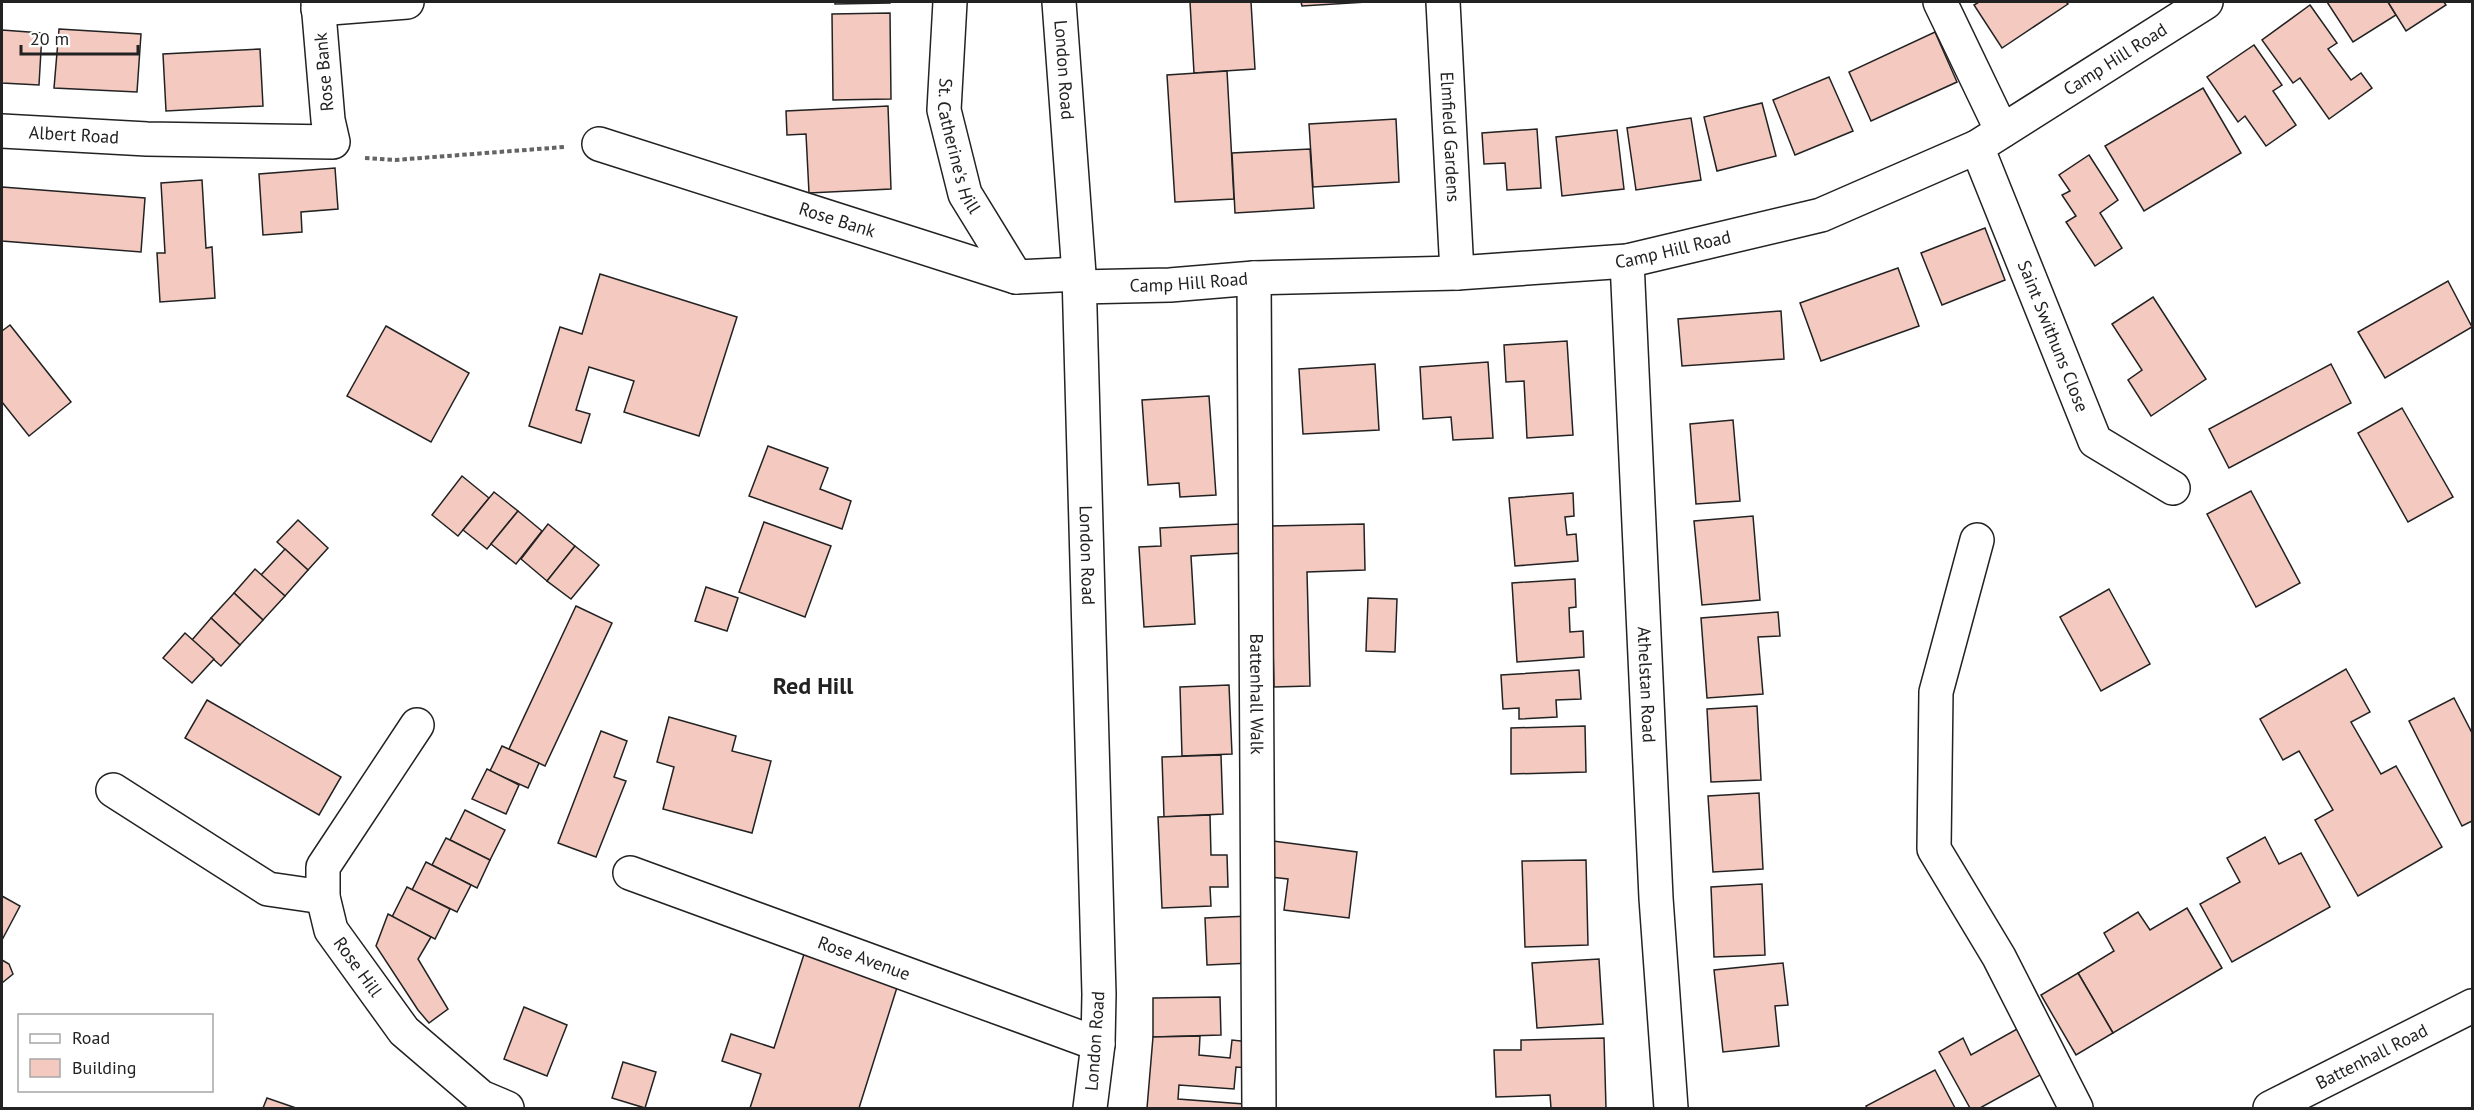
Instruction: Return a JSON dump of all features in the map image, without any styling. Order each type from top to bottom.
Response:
[{"type":"street","points":[[318,5],[407,2]]},
{"type":"street","name":"St. Catherine's Hill","points":[[950,2],[944,110],[964,194],[1016,277]]},
{"type":"street","name":"London Road","points":[[1059,2],[1079,280],[1099,994],[1098,1044],[1090,1108]]},
{"type":"street","name":"Elmfield Gardens","points":[[1443,2],[1457,273]]},
{"type":"street","name":"Saint Swithuns Close","points":[[1940,2],[2095,441],[2173,488]]},
{"type":"street","name":"Camp Hill Road","points":[[1079,280],[1170,285],[1254,278],[1457,273],[1627,261],[1821,215],[1990,139],[2206,2]]},
{"type":"street","name":"Rose Bank","points":[[318,5],[328,120],[333,142]]},
{"type":"street","name":"Albert Road","points":[[2,131],[147,139],[333,142]]},
{"type":"street","name":"Rose Bank","points":[[599,144],[1016,277],[1079,280]]},
{"type":"street","name":"Athelstan Road","points":[[1627,261],[1656,898],[1671,1108]]},
{"type":"street","name":"Battenhall Walk","points":[[1254,278],[1259,1108]]},
{"type":"street","points":[[1977,540],[1936,692],[1934,849],[1999,957],[2076,1108]]},
{"type":"street","name":"Rose Hill","points":[[417,724],[323,867],[323,897],[331,930],[404,1031],[481,1097],[507,1108]]},
{"type":"street","points":[[113,790],[268,889],[323,897]]},
{"type":"street","name":"Rose Avenue","points":[[630,873],[1098,1044]]},
{"type":"street","name":"Battenhall Road","points":[[2270,1108],[2472,1006]]},
{"type":"path","points":[[333,142],[352,156],[395,160],[599,144]]},
{"type":"building","points":[[835,2],[890,2],[890,3],[835,4]]},
{"type":"building","points":[[1190,2],[1251,2],[1255,69],[1194,73]]},
{"type":"building","points":[[1301,2],[1367,2],[1302,6]]},
{"type":"building","points":[[1979,2],[2066,2],[2068,4],[2002,48],[1974,5]]},
{"type":"building","points":[[2327,2],[2388,2],[2396,15],[2353,42]]},
{"type":"building","points":[[2388,2],[2444,2],[2446,5],[2406,31]]},
{"type":"building","points":[[2310,5],[2337,43],[2328,49],[2351,80],[2361,73],[2372,88],[2329,119],[2300,78],[2293,83],[2262,40]]},
{"type":"building","points":[[890,13],[891,99],[833,100],[832,14]]},
{"type":"building","points":[[59,29],[141,34],[137,92],[54,88]]},
{"type":"building","points":[[2,30],[42,33],[39,85],[2,83]]},
{"type":"building","points":[[1935,32],[1957,82],[1871,121],[1849,72]]},
{"type":"building","points":[[2254,45],[2282,85],[2273,91],[2296,125],[2266,146],[2245,116],[2238,122],[2207,77]]},
{"type":"building","points":[[260,49],[263,106],[166,111],[163,54]]},
{"type":"building","points":[[1227,71],[1234,199],[1175,202],[1167,75]]},
{"type":"building","points":[[1829,77],[1853,131],[1795,155],[1773,100]]},
{"type":"building","points":[[2203,88],[2241,153],[2144,211],[2105,146]]},
{"type":"building","points":[[1762,103],[1776,156],[1717,171],[1704,117]]},
{"type":"building","points":[[888,106],[891,189],[809,193],[806,134],[787,135],[786,111]]},
{"type":"building","points":[[1691,118],[1701,180],[1636,190],[1627,128]]},
{"type":"building","points":[[1396,119],[1399,182],[1313,187],[1309,124]]},
{"type":"building","points":[[1537,129],[1541,188],[1507,190],[1505,163],[1484,164],[1482,133]]},
{"type":"building","points":[[1617,130],[1624,189],[1562,196],[1556,137]]},
{"type":"building","points":[[1310,149],[1314,208],[1235,213],[1232,153]]},
{"type":"building","points":[[2089,155],[2118,200],[2100,213],[2122,248],[2095,266],[2066,222],[2076,216],[2062,195],[2070,191],[2059,175]]},
{"type":"building","points":[[335,168],[338,209],[301,212],[302,232],[263,235],[259,174]]},
{"type":"building","points":[[202,180],[206,248],[212,247],[215,298],[160,302],[157,253],[165,253],[161,183]]},
{"type":"building","points":[[2,187],[145,198],[141,252],[2,241]]},
{"type":"building","points":[[1985,228],[2005,280],[1942,305],[1921,253]]},
{"type":"building","points":[[1898,268],[1919,326],[1821,361],[1800,303]]},
{"type":"building","points":[[600,274],[737,317],[699,436],[624,412],[634,381],[589,367],[576,410],[590,414],[581,443],[529,426],[560,327],[582,334]]},
{"type":"building","points":[[2448,281],[2472,327],[2385,378],[2358,332]]},
{"type":"building","points":[[2153,297],[2206,379],[2151,416],[2128,380],[2142,370],[2112,324]]},
{"type":"building","points":[[1781,311],[1784,359],[1682,366],[1678,319]]},
{"type":"building","points":[[10,325],[71,402],[29,436],[2,402],[2,331]]},
{"type":"building","points":[[386,326],[469,373],[431,442],[347,396]]},
{"type":"building","points":[[1567,341],[1573,435],[1527,438],[1524,381],[1506,382],[1504,345]]},
{"type":"building","points":[[1488,362],[1493,438],[1453,440],[1451,417],[1423,419],[1420,367]]},
{"type":"building","points":[[1375,364],[1379,430],[1303,434],[1299,369]]},
{"type":"building","points":[[2331,364],[2351,403],[2229,468],[2209,429]]},
{"type":"building","points":[[1209,396],[1216,495],[1180,497],[1179,483],[1148,485],[1142,400]]},
{"type":"building","points":[[2402,408],[2453,497],[2408,522],[2358,433]]},
{"type":"building","points":[[1733,420],[1740,501],[1696,504],[1690,424]]},
{"type":"building","points":[[768,446],[828,468],[820,489],[851,501],[842,529],[749,496]]},
{"type":"building","points":[[462,476],[489,498],[458,536],[432,515]]},
{"type":"building","points":[[2251,491],[2300,583],[2256,607],[2207,514]]},
{"type":"building","points":[[494,492],[518,511],[487,549],[463,530]]},
{"type":"building","points":[[1573,493],[1574,516],[1565,517],[1567,535],[1576,534],[1578,561],[1515,566],[1509,498]]},
{"type":"building","points":[[518,511],[542,531],[516,564],[491,544]]},
{"type":"building","points":[[1753,516],[1760,600],[1702,605],[1694,521]]},
{"type":"building","points":[[298,520],[328,548],[308,570],[277,542]]},
{"type":"building","points":[[764,522],[831,546],[805,617],[739,592]]},
{"type":"building","points":[[548,524],[575,546],[547,581],[521,559]]},
{"type":"building","points":[[1241,524],[1243,553],[1191,556],[1195,624],[1144,627],[1139,547],[1161,546],[1160,528]]},
{"type":"building","points":[[1364,524],[1365,570],[1307,572],[1310,686],[1274,687],[1270,526]]},
{"type":"building","points":[[575,546],[599,565],[571,599],[547,581]]},
{"type":"building","points":[[285,549],[308,570],[285,596],[261,575]]},
{"type":"building","points":[[255,569],[285,596],[263,620],[234,593]]},
{"type":"building","points":[[1575,579],[1576,607],[1569,608],[1570,632],[1583,631],[1584,657],[1517,662],[1512,583]]},
{"type":"building","points":[[706,587],[738,598],[727,631],[695,621]]},
{"type":"building","points":[[2109,589],[2150,664],[2101,691],[2060,617]]},
{"type":"building","points":[[234,593],[263,620],[240,645],[211,618]]},
{"type":"building","points":[[1368,598],[1397,599],[1395,652],[1366,651]]},
{"type":"building","points":[[576,606],[612,623],[545,766],[509,749]]},
{"type":"building","points":[[1778,612],[1780,636],[1758,637],[1763,694],[1707,698],[1701,618]]},
{"type":"building","points":[[211,618],[240,645],[221,666],[192,640]]},
{"type":"building","points":[[185,633],[214,659],[192,683],[163,658]]},
{"type":"building","points":[[2346,669],[2370,712],[2351,722],[2381,774],[2396,766],[2442,847],[2358,896],[2315,820],[2333,810],[2299,751],[2283,760],[2260,719]]},
{"type":"building","points":[[1579,670],[1581,699],[1556,700],[1557,717],[1519,719],[1519,708],[1503,709],[1501,675]]},
{"type":"building","points":[[1229,685],[1232,754],[1182,756],[1180,687]]},
{"type":"building","points":[[2454,698],[2472,733],[2472,821],[2462,826],[2409,721]]},
{"type":"building","points":[[207,700],[341,777],[319,815],[185,738]]},
{"type":"building","points":[[1757,706],[1761,780],[1711,782],[1707,709]]},
{"type":"building","points":[[669,717],[736,736],[732,751],[771,761],[752,833],[663,809],[674,767],[657,762]]},
{"type":"building","points":[[1585,726],[1586,772],[1511,774],[1511,728]]},
{"type":"building","points":[[601,731],[627,741],[614,777],[626,781],[596,857],[558,843]]},
{"type":"building","points":[[502,746],[539,763],[528,788],[490,771]]},
{"type":"building","points":[[1221,755],[1223,814],[1164,817],[1162,757]]},
{"type":"building","points":[[487,769],[519,785],[506,814],[472,799]]},
{"type":"building","points":[[1759,793],[1763,869],[1713,872],[1708,796]]},
{"type":"building","points":[[465,810],[505,830],[490,860],[450,840]]},
{"type":"building","points":[[1210,815],[1211,855],[1227,855],[1228,887],[1210,887],[1211,906],[1162,908],[1158,817]]},
{"type":"building","points":[[2265,837],[2279,864],[2301,853],[2330,907],[2232,962],[2200,904],[2240,882],[2227,858]]},
{"type":"building","points":[[446,838],[490,860],[477,888],[432,865]]},
{"type":"building","points":[[1273,841],[1357,852],[1349,918],[1284,910],[1288,879],[1269,877]]},
{"type":"building","points":[[1586,860],[1588,945],[1525,947],[1522,861]]},
{"type":"building","points":[[426,862],[471,885],[457,912],[412,890]]},
{"type":"building","points":[[1762,884],[1765,955],[1714,957],[1711,887]]},
{"type":"building","points":[[407,887],[450,909],[435,939],[392,917]]},
{"type":"building","points":[[2,896],[20,906],[2,940]]},
{"type":"building","points":[[2187,908],[2222,968],[2113,1033],[2078,973],[2114,951],[2104,933],[2138,912],[2150,930]]},
{"type":"building","points":[[388,914],[431,937],[418,959],[448,1009],[429,1023],[376,946]]},
{"type":"building","points":[[1249,916],[1251,963],[1207,965],[1205,918]]},
{"type":"building","points":[[806,948],[900,978],[859,1108],[750,1108],[761,1074],[722,1061],[731,1034],[774,1048]]},
{"type":"building","points":[[1599,959],[1603,1024],[1537,1028],[1532,963]]},
{"type":"building","points":[[2,960],[9,964],[13,974],[2,983]]},
{"type":"building","points":[[1783,963],[1788,1005],[1775,1006],[1779,1046],[1723,1052],[1714,970]]},
{"type":"building","points":[[2078,973],[2113,1033],[2076,1055],[2041,995]]},
{"type":"building","points":[[1220,997],[1221,1035],[1153,1037],[1153,998]]},
{"type":"building","points":[[524,1007],[567,1025],[547,1076],[504,1059]]},
{"type":"building","points":[[2017,1029],[2042,1074],[1980,1108],[1970,1108],[1939,1052],[1963,1038],[1971,1055]]},
{"type":"building","points":[[1200,1036],[1199,1055],[1230,1058],[1232,1040],[1250,1042],[1249,1068],[1236,1067],[1234,1089],[1179,1085],[1178,1099],[1244,1104],[1244,1108],[1147,1108],[1153,1037]]},
{"type":"building","points":[[1604,1038],[1606,1108],[1551,1108],[1550,1095],[1496,1097],[1494,1050],[1521,1050],[1521,1040]]},
{"type":"building","points":[[623,1062],[656,1072],[645,1108],[612,1098]]},
{"type":"building","points":[[1935,1070],[1955,1108],[1867,1108],[1866,1106]]},
{"type":"building","points":[[267,1098],[296,1108],[263,1108]]},
{"type":"district","name":"Red Hill","points":[[813,686]]}]
